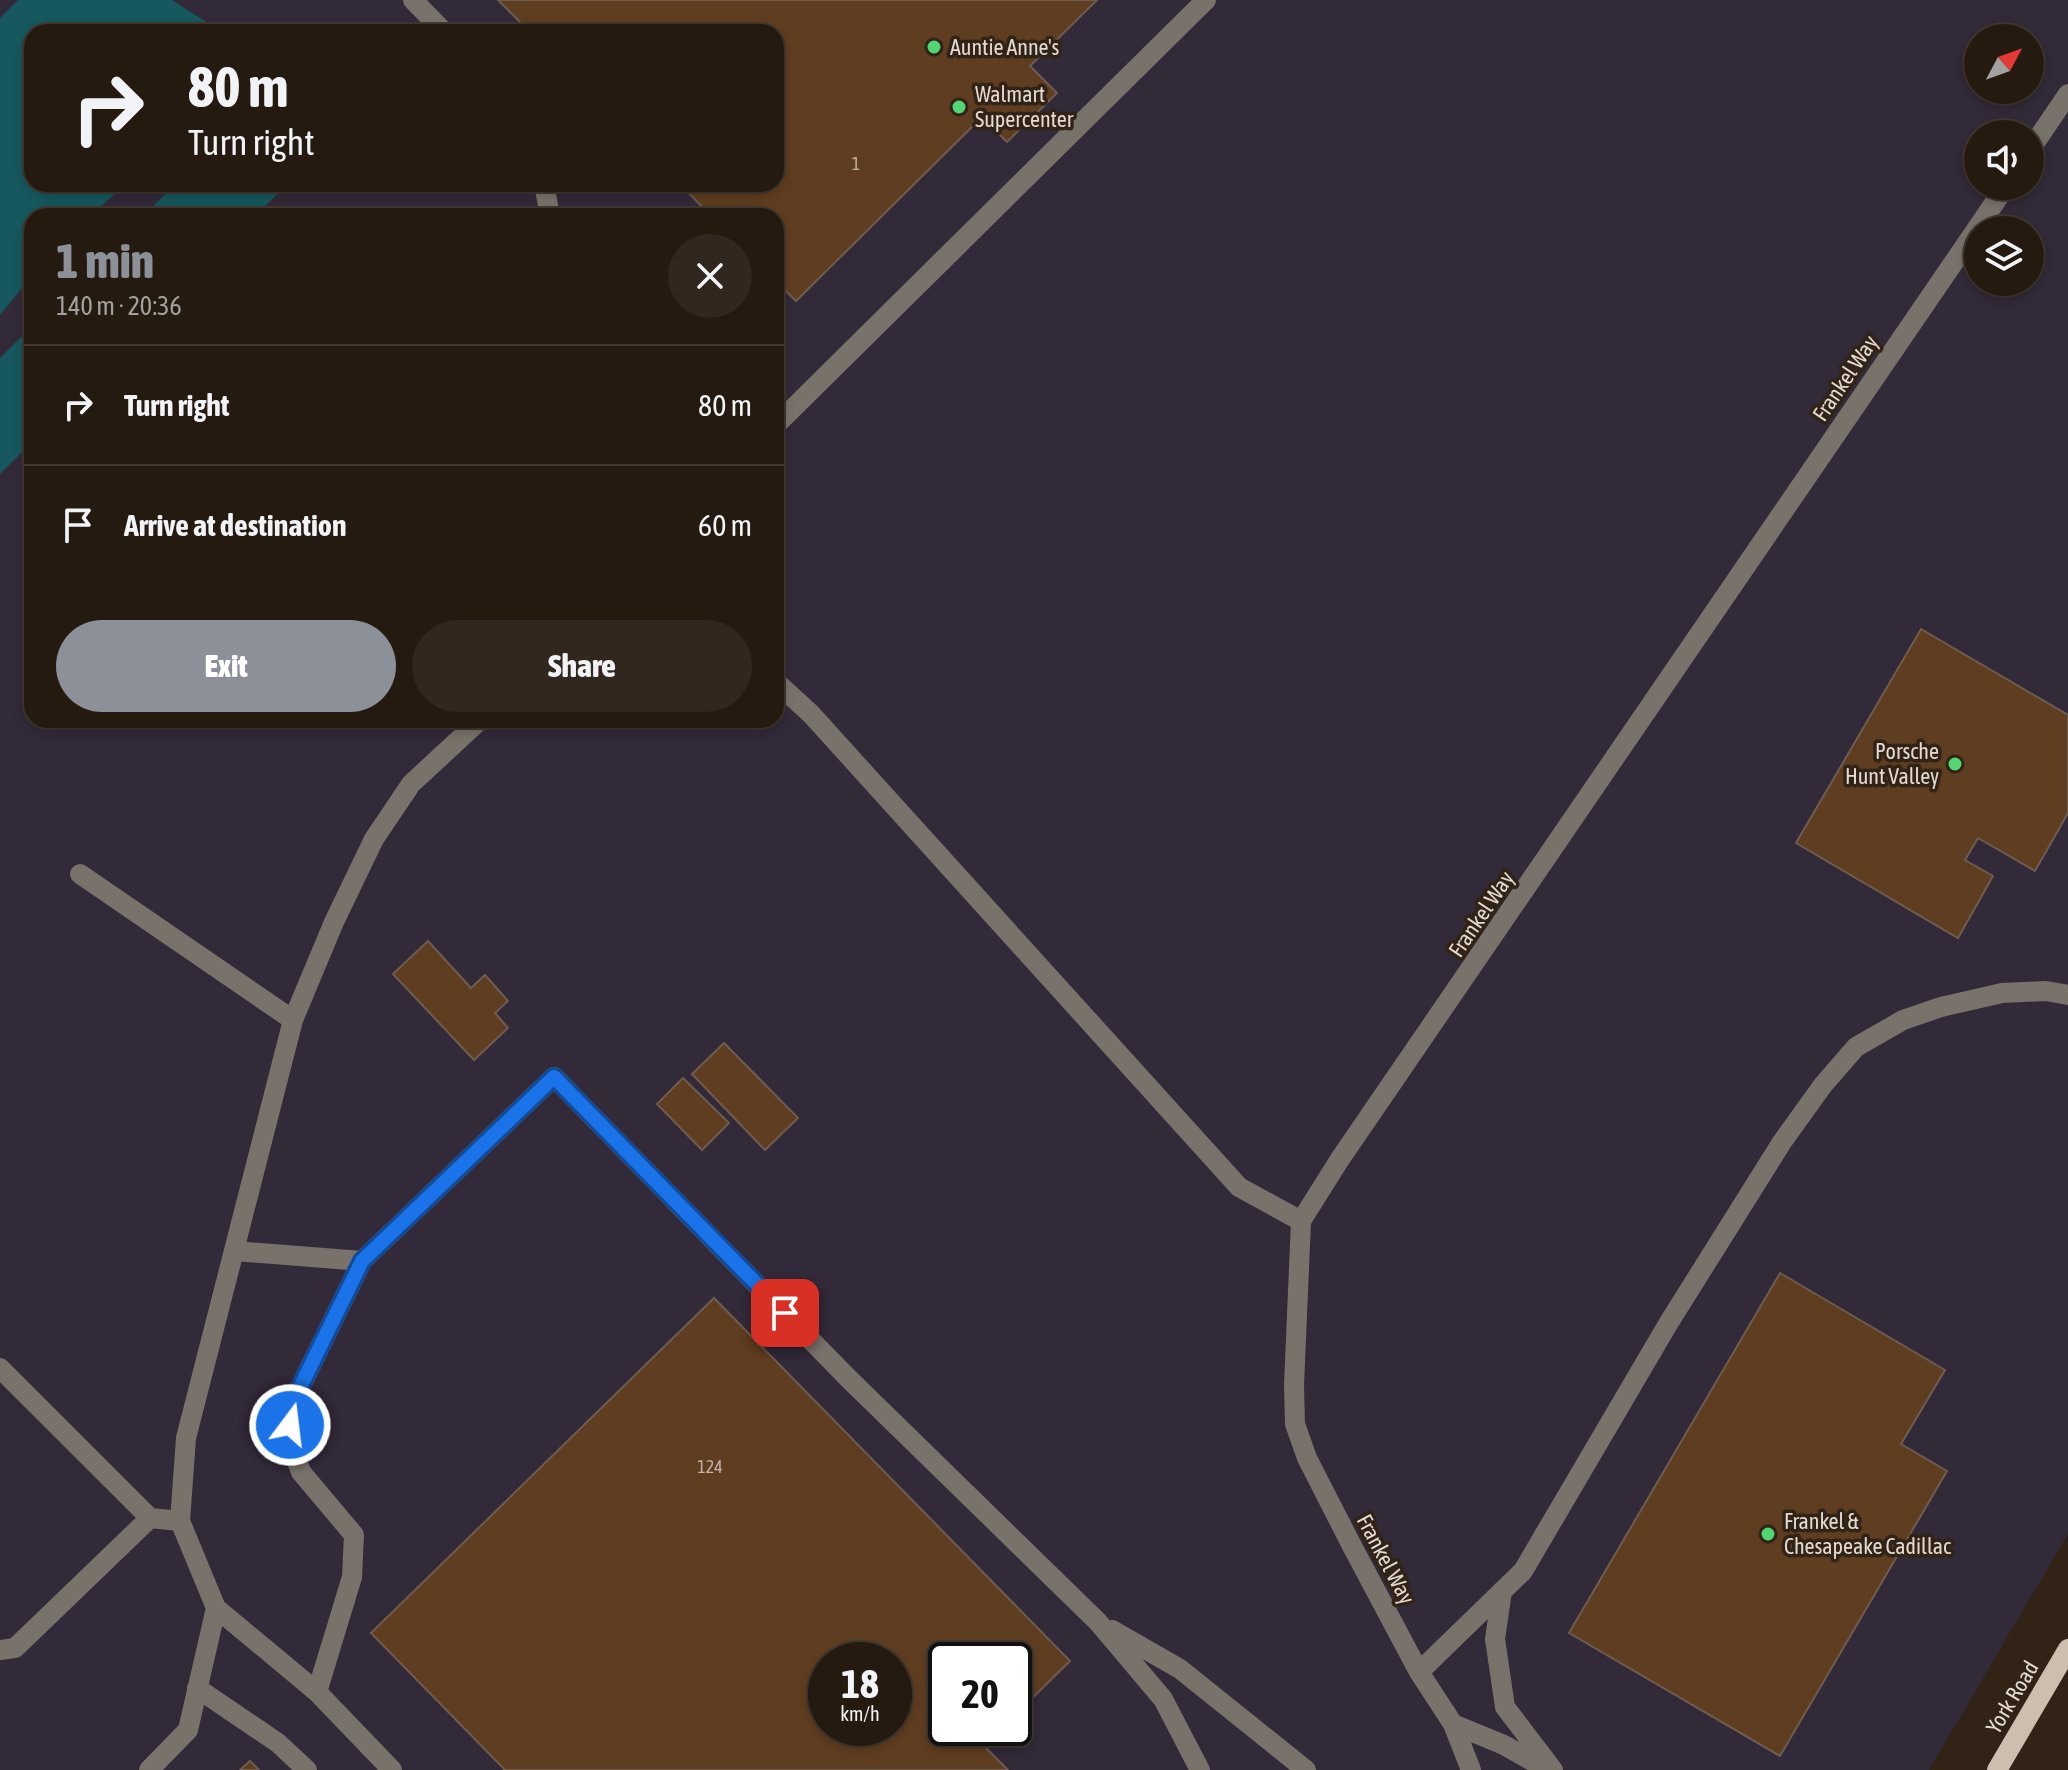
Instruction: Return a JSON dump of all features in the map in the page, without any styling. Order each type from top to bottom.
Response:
[{"type":"main road","name":"York Road","points":[[1997,1770],[2065,1660]]},
{"type":"street","points":[[413,0],[436,24]]},
{"type":"street","points":[[784,417],[1206,0]]},
{"type":"street","points":[[2044,129],[2068,94]]},
{"type":"street","name":"Frankel Way","points":[[1471,1770],[1453,1724],[1419,1672],[1320,1484],[1295,1424],[1301,1221],[1340,1159],[1996,200]]},
{"type":"street","points":[[784,689],[811,714],[1239,1187],[1301,1221]]},
{"type":"street","points":[[392,1770],[317,1692],[216,1608],[180,1521],[186,1438],[293,1020],[374,839],[411,784],[471,728]]},
{"type":"street","points":[[80,874],[293,1020]]},
{"type":"street","points":[[1419,1672],[1523,1571],[1668,1324],[1782,1142],[1823,1085],[1856,1047],[1903,1020],[1941,1007],[2002,993],[2046,991],[2068,995]]},
{"type":"street","points":[[317,1692],[352,1577],[354,1535],[301,1472],[290,1442],[290,1408],[362,1261],[554,1077],[837,1367],[1098,1622],[1163,1699],[1200,1770]]},
{"type":"street","points":[[234,1251],[362,1261]]},
{"type":"street","points":[[0,1368],[150,1518],[180,1521]]},
{"type":"street","points":[[0,1650],[15,1648],[150,1518]]},
{"type":"street","points":[[1502,1591],[1495,1639],[1505,1707],[1550,1770]]},
{"type":"street","points":[[149,1770],[188,1730],[216,1608]]},
{"type":"street","points":[[1098,1622],[1180,1669],[1306,1770]]},
{"type":"street","points":[[197,1688],[278,1743],[307,1770]]},
{"type":"street","points":[[1453,1724],[1504,1745],[1550,1770]]},
{"type":"shaded area","points":[[0,0],[2068,0],[2068,1534],[1929,1770],[0,1770]]},
{"type":"water","points":[[18,0],[172,0],[210,24],[24,24],[24,192],[116,192],[100,208],[24,208],[24,286],[0,315],[0,18]]},
{"type":"water","points":[[168,192],[279,192],[263,208],[151,208]]},
{"type":"water","points":[[24,334],[24,450],[0,474],[0,358]]},
{"type":"building","points":[[498,0],[1097,0],[1030,66],[1057,93],[1007,142],[982,117],[796,301],[784,289],[784,208],[703,208],[688,192],[784,192],[784,24],[522,24]]},
{"type":"building","name":"Porsche Hunt Valley","points":[[1921,629],[2068,715],[2068,813],[2035,871],[1978,838],[1965,860],[1993,876],[1958,938],[1796,843]]},
{"type":"building","points":[[428,941],[471,988],[485,975],[508,1001],[495,1013],[508,1028],[474,1060],[393,974]]},
{"type":"building","points":[[724,1043],[798,1118],[765,1150],[692,1074]]},
{"type":"building","points":[[683,1078],[729,1123],[702,1150],[657,1104]]},
{"type":"building","points":[[1780,1273],[1945,1370],[1901,1444],[1947,1471],[1780,1756],[1569,1633]]},
{"type":"building","points":[[714,1298],[1070,1661],[1032,1698],[1032,1642],[928,1642],[928,1746],[984,1746],[1008,1770],[505,1770],[371,1633]]},
{"type":"building","points":[[250,1761],[259,1770],[240,1770]]},
{"type":"place","name":"Auntie Anne's","points":[[934,47]]},
{"type":"place","name":"Walmart Supercenter","points":[[959,107]]},
{"type":"place","name":"Porsche Hunt Valley","points":[[1955,764]]},
{"type":"place","name":"Frankel & Chesapeake Cadillac","points":[[1768,1534]]},
{"type":"route","points":[[290,1425],[290,1408],[362,1261],[554,1077],[785,1313]]}]
